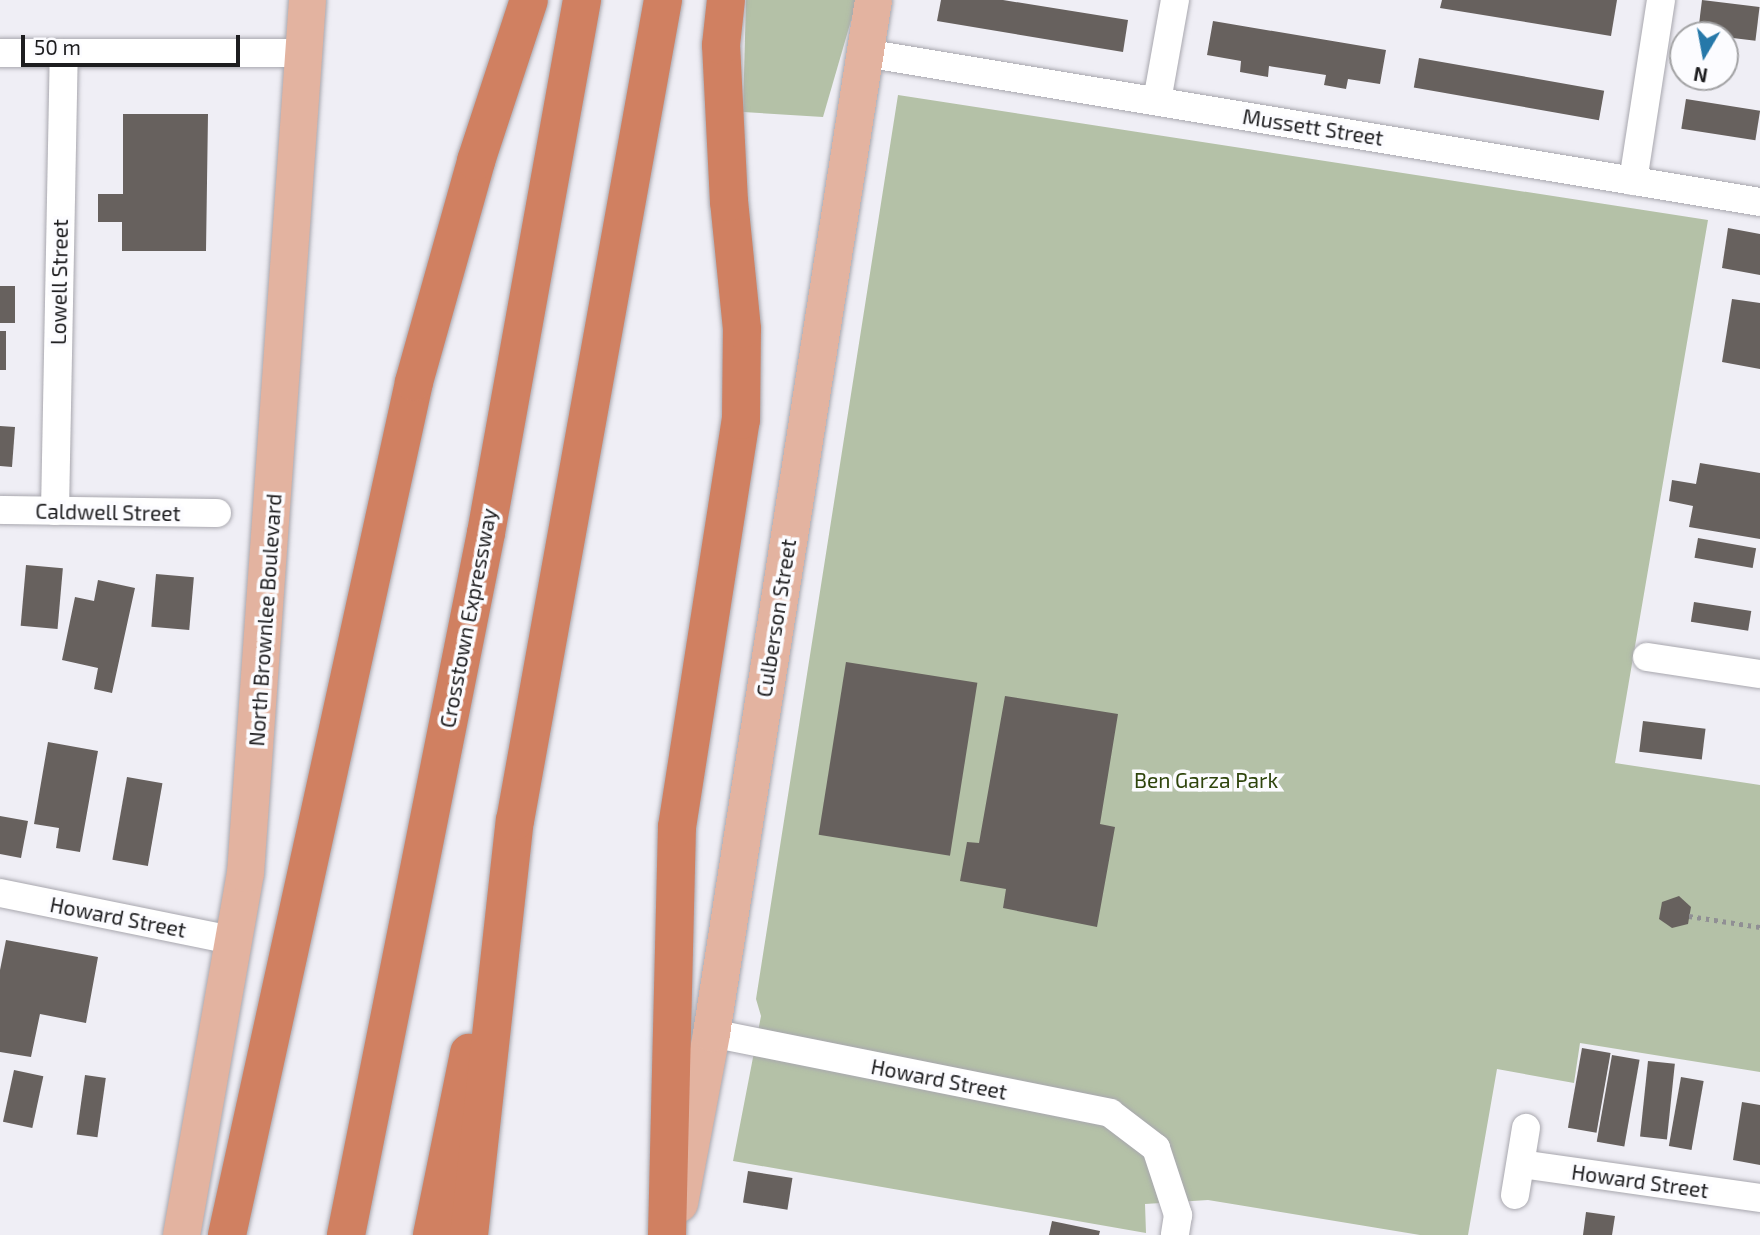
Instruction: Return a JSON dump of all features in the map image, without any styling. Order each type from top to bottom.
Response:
[{"type":"highway","points":[[227,1235],[414,382],[476,161],[529,0]]},
{"type":"highway","name":"Crosstown Expressway","points":[[346,1235],[486,533],[582,0]]},
{"type":"highway","points":[[432,1235],[516,821],[663,0]]},
{"type":"highway","points":[[670,1235],[677,827],[741,420],[742,329],[729,202],[721,45],[726,0]]},
{"type":"highway","points":[[252,1235],[376,558]]},
{"type":"highway","points":[[468,1235],[516,821]]},
{"type":"main road","name":"North Brownlee Boulevard","points":[[181,1235],[236,942],[246,873],[307,0]]},
{"type":"main road","name":"Culberson Street","points":[[670,1235],[711,1033],[873,0]]},
{"type":"street","points":[[1157,101],[1175,0]]},
{"type":"street","points":[[1633,180],[1661,0]]},
{"type":"street","name":"Mussett Street","points":[[865,52],[1760,202]]},
{"type":"street","points":[[0,53],[304,53]]},
{"type":"street","name":"Lowell Street","points":[[55,511],[64,54]]},
{"type":"street","name":"Caldwell Street","points":[[0,510],[217,513]]},
{"type":"street","points":[[1647,657],[1759,668]]},
{"type":"street","name":"Howard Street","points":[[0,893],[236,942]]},
{"type":"street","name":"Howard Street","points":[[711,1033],[1110,1113],[1156,1148],[1178,1215],[1174,1235]]},
{"type":"street","points":[[1515,1195],[1526,1128]]},
{"type":"street","name":"Howard Street","points":[[1521,1164],[1760,1198]]},
{"type":"path","points":[[1689,916],[1760,927]]},
{"type":"green space","points":[[746,0],[857,0],[823,117],[743,112]]},
{"type":"green space","name":"Ben Garza Park","points":[[898,95],[1708,220],[1615,763],[1760,785],[1760,1072],[1580,1043],[1574,1083],[1497,1069],[1468,1235],[1420,1235],[1208,1200],[1145,1204],[1146,1233],[733,1161],[761,1016],[756,999]]},
{"type":"building","points":[[941,0],[1003,0],[1128,20],[1123,52],[937,21]]},
{"type":"building","points":[[1442,0],[1617,0],[1611,36],[1440,8]]},
{"type":"building","points":[[1702,0],[1760,7],[1755,41],[1739,39],[1739,21],[1699,21]]},
{"type":"building","points":[[1213,21],[1386,50],[1380,84],[1348,79],[1346,89],[1324,85],[1326,75],[1269,66],[1268,77],[1240,72],[1241,61],[1207,55]]},
{"type":"building","points":[[1419,58],[1604,91],[1599,120],[1414,88]]},
{"type":"building","points":[[1686,99],[1760,111],[1755,140],[1681,129]]},
{"type":"building","points":[[123,114],[208,114],[206,251],[122,251],[122,222],[98,222],[98,194],[123,194]]},
{"type":"building","points":[[1728,228],[1760,234],[1760,275],[1722,268]]},
{"type":"building","points":[[0,286],[15,286],[15,323],[0,323]]},
{"type":"building","points":[[1732,299],[1760,303],[1760,369],[1722,362]]},
{"type":"building","points":[[0,331],[6,331],[6,370],[0,370]]},
{"type":"building","points":[[0,426],[15,427],[12,467],[0,466]]},
{"type":"building","points":[[1700,463],[1760,473],[1760,539],[1689,527],[1693,506],[1669,501],[1672,480],[1696,484]]},
{"type":"building","points":[[1698,538],[1756,548],[1753,568],[1695,558]]},
{"type":"building","points":[[26,565],[63,568],[58,629],[21,626]]},
{"type":"building","points":[[156,574],[194,577],[189,630],[151,627]]},
{"type":"building","points":[[98,580],[135,588],[112,693],[94,689],[98,668],[62,660],[75,597],[94,601]]},
{"type":"building","points":[[1694,602],[1751,611],[1748,631],[1691,622]]},
{"type":"building","points":[[846,662],[977,683],[950,856],[819,835]]},
{"type":"building","points":[[1005,696],[1118,714],[1100,824],[1115,827],[1097,927],[1003,908],[1006,889],[960,881],[967,842],[979,843]]},
{"type":"building","points":[[1643,721],[1706,729],[1702,759],[1639,752]]},
{"type":"building","points":[[48,742],[98,751],[80,852],[56,848],[59,828],[34,824]]},
{"type":"building","points":[[127,777],[162,783],[148,866],[112,860]]},
{"type":"building","points":[[0,816],[28,821],[21,858],[0,854]]},
{"type":"building","points":[[1679,896],[1691,907],[1688,924],[1672,928],[1659,919],[1662,902]]},
{"type":"building","points":[[6,940],[98,957],[86,1023],[40,1014],[31,1057],[0,1052],[0,970]]},
{"type":"building","points":[[1582,1048],[1611,1053],[1596,1133],[1568,1128]]},
{"type":"building","points":[[1612,1055],[1640,1060],[1624,1147],[1597,1142]]},
{"type":"building","points":[[1648,1061],[1675,1064],[1667,1139],[1640,1137]]},
{"type":"building","points":[[14,1070],[43,1076],[32,1128],[3,1122]]},
{"type":"building","points":[[85,1075],[106,1078],[97,1137],[77,1134]]},
{"type":"building","points":[[1681,1077],[1704,1081],[1691,1150],[1669,1146]]},
{"type":"building","points":[[1742,1102],[1760,1105],[1760,1165],[1733,1160]]},
{"type":"building","points":[[748,1171],[792,1178],[787,1210],[743,1203]]},
{"type":"building","points":[[1586,1212],[1615,1216],[1612,1235],[1583,1235]]},
{"type":"building","points":[[1052,1221],[1100,1231],[1099,1235],[1049,1235]]}]
